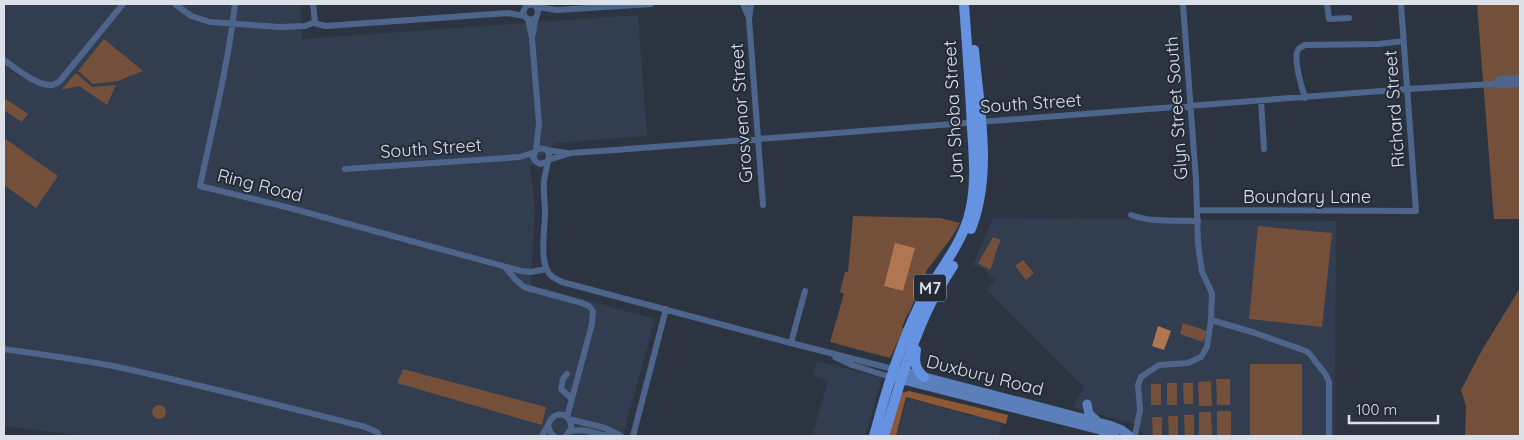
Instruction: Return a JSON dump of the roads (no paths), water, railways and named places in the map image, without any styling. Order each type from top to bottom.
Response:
[{"type":"main road","name":"Jan Shoba Street","points":[[884,436],[918,334],[933,299],[959,255],[977,213],[983,172],[964,4]]},
{"type":"main road","name":"Jan Shoba Street","points":[[874,436],[891,373],[908,331],[920,305],[955,249],[968,218],[973,194],[976,122],[970,4]]},
{"type":"main road","points":[[918,334],[915,363],[918,371],[924,377]]},
{"type":"main road","name":"Duxbury Road","points":[[891,373],[1111,435]]},
{"type":"main road","name":"Duxbury Road","points":[[903,376],[924,377],[1078,416],[1116,427],[1130,436]]},
{"type":"main road","points":[[1087,404],[1089,414],[1097,422]]},
{"type":"main road","points":[[1048,417],[1065,419],[1078,416],[1083,422],[1102,428],[1111,435]]},
{"type":"street","points":[[4,60],[42,84],[56,84],[123,4]]},
{"type":"street","points":[[175,4],[191,16],[210,22],[280,27],[305,26],[315,22],[326,26],[508,13],[530,4],[536,10],[650,4]]},
{"type":"street","points":[[233,24],[235,4]]},
{"type":"street","points":[[313,4],[315,22]]},
{"type":"street","name":"Grosvenor Street","points":[[744,4],[749,19],[763,205]]},
{"type":"street","name":"Grosvenor Street","points":[[749,19],[752,4]]},
{"type":"street","name":"Glyn Street South","points":[[1135,436],[1140,410],[1138,385],[1141,377],[1159,365],[1188,363],[1201,357],[1206,347],[1211,320],[1212,296],[1200,263],[1198,244],[1198,210],[1183,4]]},
{"type":"street","points":[[1327,4],[1329,19],[1349,18]]},
{"type":"street","name":"Richard Street","points":[[1401,4],[1416,211]]},
{"type":"street","points":[[525,6],[523,12],[532,38],[539,123],[549,156],[544,185],[544,252],[546,269]]},
{"type":"street","points":[[508,13],[532,20],[536,10]]},
{"type":"street","points":[[532,38],[536,10]]},
{"type":"street","name":"Ring Road","points":[[233,24],[221,91],[200,186],[290,208],[504,267],[526,272],[546,269]]},
{"type":"street","points":[[1305,98],[1298,69],[1297,51],[1299,48],[1305,45],[1379,44],[1404,41]]},
{"type":"street","name":"South Street","points":[[1492,84],[1500,79],[1520,78]]},
{"type":"street","name":"South Street","points":[[546,150],[571,153],[1408,89],[1520,84]]},
{"type":"street","points":[[1261,101],[1264,148]]},
{"type":"street","points":[[539,123],[533,156],[537,162],[544,185]]},
{"type":"street","points":[[535,151],[540,148],[546,150]]},
{"type":"street","name":"South Street","points":[[345,169],[520,157],[535,151]]},
{"type":"street","name":"South Street","points":[[547,161],[571,153]]},
{"type":"street","name":"South Street","points":[[520,157],[537,162]]},
{"type":"street","points":[[537,162],[543,164],[547,161]]},
{"type":"street","name":"Boundary Lane","points":[[1198,210],[1416,211]]},
{"type":"street","points":[[1131,215],[1141,219],[1152,220],[1198,221]]},
{"type":"street","points":[[504,267],[524,287],[582,303],[592,308],[594,314],[572,399],[568,418],[572,425],[568,434]]},
{"type":"street","name":"Duxbury Road","points":[[546,269],[552,277],[562,282],[829,353],[852,365],[891,373]]},
{"type":"street","points":[[790,343],[804,291]]},
{"type":"street","points":[[633,436],[666,309]]},
{"type":"street","points":[[1211,320],[1252,332],[1309,353],[1326,375],[1329,382],[1329,436]]},
{"type":"street","points":[[4,349],[112,366],[200,386],[366,427],[377,432],[379,436]]},
{"type":"street","points":[[567,374],[563,379],[561,389],[572,399]]},
{"type":"street","points":[[542,436],[550,420],[561,414],[568,418],[604,428],[621,436]]},
{"type":"street","points":[[548,425],[550,432],[554,436]]},
{"type":"street","points":[[568,434],[584,430],[609,436]]}]
